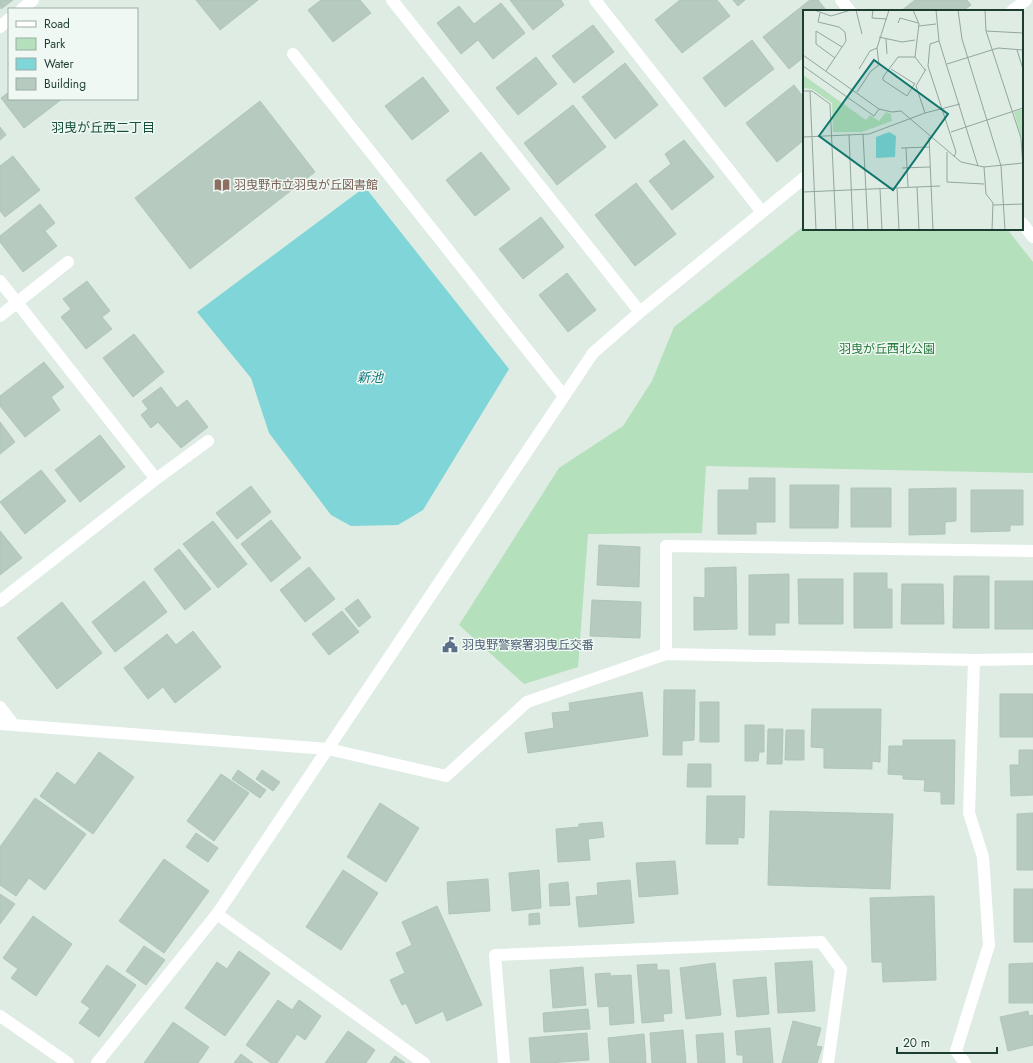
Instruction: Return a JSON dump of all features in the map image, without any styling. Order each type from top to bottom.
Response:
[{"type":"street","points":[[23,8],[33,0]]},
{"type":"street","points":[[392,0],[640,312]]},
{"type":"street","points":[[595,0],[762,212]]},
{"type":"street","points":[[841,0],[849,10]]},
{"type":"street","points":[[1013,10],[1026,0]]},
{"type":"street","points":[[0,27],[8,20]]},
{"type":"street","points":[[293,54],[564,396]]},
{"type":"street","points":[[97,1063],[217,914],[593,353],[640,312],[803,179]]},
{"type":"street","points":[[1023,224],[1033,237]]},
{"type":"street","points":[[0,316],[68,262]]},
{"type":"street","points":[[0,281],[156,479]]},
{"type":"street","points":[[0,601],[208,440]]},
{"type":"street","points":[[666,654],[666,546],[1033,551]]},
{"type":"street","points":[[0,724],[328,749],[446,776],[526,702],[666,654],[974,660],[1033,659]]},
{"type":"street","points":[[965,1063],[956,1051],[989,945],[983,857],[969,813],[974,660]]},
{"type":"street","points":[[0,707],[14,724]]},
{"type":"street","points":[[217,914],[424,1063]]},
{"type":"street","points":[[504,1063],[495,955],[821,942],[841,969],[828,1063]]},
{"type":"street","points":[[0,1016],[68,1063]]},
{"type":"green space","name":"羽曳が丘西北公園","points":[[803,227],[803,230],[1008,230],[1033,262],[1033,473],[706,466],[702,533],[588,534],[578,667],[524,684],[459,625],[559,468],[623,426],[652,381],[674,327]]},
{"type":"water","name":"新池","points":[[365,187],[509,369],[423,510],[398,525],[351,526],[331,515],[269,433],[251,378],[197,312]]},
{"type":"building","points":[[0,0],[13,0],[1,9]]},
{"type":"building","points":[[196,0],[258,0],[220,30]]},
{"type":"building","points":[[321,0],[360,0],[371,13],[333,42],[308,10]]},
{"type":"building","points":[[510,0],[561,0],[564,5],[533,30]]},
{"type":"building","points":[[680,0],[717,0],[730,16],[682,53],[655,20]]},
{"type":"building","points":[[733,0],[745,0],[738,6]]},
{"type":"building","points":[[810,0],[818,0],[826,10],[803,10],[803,58],[789,69],[763,37]]},
{"type":"building","points":[[915,0],[967,0],[971,5],[964,10],[902,10]]},
{"type":"building","points":[[501,3],[525,33],[493,59],[478,40],[461,54],[437,23],[459,6],[474,24]]},
{"type":"building","points":[[593,25],[614,52],[574,83],[552,56]]},
{"type":"building","points":[[752,40],[774,69],[725,107],[703,78]]},
{"type":"building","points":[[536,57],[557,84],[518,115],[496,88]]},
{"type":"building","points":[[625,63],[658,105],[615,139],[582,97]]},
{"type":"building","points":[[423,77],[449,111],[412,140],[385,106]]},
{"type":"building","points":[[794,85],[803,97],[803,141],[777,162],[746,123]]},
{"type":"building","points":[[8,93],[8,100],[61,100],[24,128],[1,98]]},
{"type":"building","points":[[260,101],[315,172],[190,269],[135,198]]},
{"type":"building","points":[[573,105],[606,147],[557,185],[524,143]]},
{"type":"building","points":[[0,127],[6,135],[0,140]]},
{"type":"building","points":[[684,140],[714,177],[672,210],[649,181],[671,164],[665,154]]},
{"type":"building","points":[[481,152],[510,189],[475,216],[446,180]]},
{"type":"building","points":[[13,156],[40,190],[5,217],[0,211],[0,166]]},
{"type":"building","points":[[636,183],[676,234],[635,266],[595,215]]},
{"type":"building","points":[[40,204],[55,223],[45,231],[57,246],[23,272],[0,242],[0,236]]},
{"type":"building","points":[[541,217],[564,247],[523,279],[499,249]]},
{"type":"building","points":[[567,273],[596,310],[568,332],[539,295]]},
{"type":"building","points":[[87,281],[110,311],[102,317],[112,329],[86,349],[61,317],[71,309],[63,299]]},
{"type":"building","points":[[134,334],[164,372],[133,397],[103,358]]},
{"type":"building","points":[[44,362],[64,387],[51,397],[60,410],[25,437],[0,406],[0,396]]},
{"type":"building","points":[[161,387],[177,408],[187,400],[208,427],[181,448],[158,422],[151,428],[141,415],[148,409],[142,401]]},
{"type":"building","points":[[0,422],[15,442],[0,454]]},
{"type":"building","points":[[100,435],[125,467],[80,502],[55,470]]},
{"type":"building","points":[[41,470],[66,501],[25,534],[0,502]]},
{"type":"building","points":[[749,478],[775,478],[775,522],[756,522],[756,534],[718,534],[718,490],[749,490]]},
{"type":"building","points":[[790,485],[839,485],[838,528],[790,528]]},
{"type":"building","points":[[251,486],[271,512],[237,539],[216,513]]},
{"type":"building","points":[[851,488],[891,488],[891,527],[851,527]]},
{"type":"building","points":[[956,488],[956,521],[945,522],[945,534],[909,535],[909,489]]},
{"type":"building","points":[[971,490],[1023,490],[1023,525],[1010,525],[1010,531],[971,532]]},
{"type":"building","points":[[271,520],[301,558],[271,582],[241,544]]},
{"type":"building","points":[[213,521],[247,564],[218,588],[183,544]]},
{"type":"building","points":[[0,531],[22,558],[0,575]]},
{"type":"building","points":[[599,545],[640,547],[639,587],[597,585]]},
{"type":"building","points":[[179,549],[211,589],[185,610],[154,569]]},
{"type":"building","points":[[309,567],[335,599],[305,622],[280,590]]},
{"type":"building","points":[[736,567],[737,629],[694,630],[694,597],[705,598],[705,568]]},
{"type":"building","points":[[854,573],[887,573],[887,589],[892,589],[892,628],[854,628]]},
{"type":"building","points":[[789,574],[789,623],[775,623],[775,635],[749,635],[749,575]]},
{"type":"building","points":[[954,576],[989,576],[989,628],[953,628]]},
{"type":"building","points":[[798,579],[843,579],[843,624],[799,624]]},
{"type":"building","points":[[144,581],[167,612],[115,652],[92,622]]},
{"type":"building","points":[[995,581],[1033,581],[1033,629],[995,629]]},
{"type":"building","points":[[902,584],[943,584],[944,624],[901,624]]},
{"type":"building","points":[[358,599],[371,617],[359,627],[345,609]]},
{"type":"building","points":[[592,600],[641,602],[640,638],[590,636]]},
{"type":"building","points":[[62,602],[102,653],[57,689],[17,638]]},
{"type":"building","points":[[342,611],[359,632],[329,655],[312,634]]},
{"type":"building","points":[[193,631],[221,667],[175,703],[163,687],[148,699],[124,668],[167,634],[176,645]]},
{"type":"building","points":[[664,690],[695,690],[694,740],[682,741],[682,755],[663,755]]},
{"type":"building","points":[[642,692],[648,736],[528,753],[525,733],[554,728],[552,713],[570,711],[569,703]]},
{"type":"building","points":[[1000,694],[1033,694],[1033,737],[1000,737]]},
{"type":"building","points":[[700,702],[719,702],[719,742],[700,742]]},
{"type":"building","points":[[812,709],[881,709],[880,762],[872,761],[872,769],[824,768],[824,748],[811,747]]},
{"type":"building","points":[[745,725],[764,725],[764,752],[759,752],[758,761],[745,761]]},
{"type":"building","points":[[768,729],[783,729],[782,764],[767,764]]},
{"type":"building","points":[[786,730],[804,730],[804,760],[785,760]]},
{"type":"building","points":[[903,740],[955,740],[954,804],[941,804],[941,792],[924,791],[925,780],[903,779],[903,775],[888,774],[889,746],[903,746]]},
{"type":"building","points":[[1019,750],[1033,750],[1033,795],[1011,796],[1010,765],[1019,765]]},
{"type":"building","points":[[99,752],[134,777],[93,834],[40,796],[57,772],[75,785]]},
{"type":"building","points":[[688,764],[711,764],[711,787],[687,787]]},
{"type":"building","points":[[238,770],[266,790],[260,798],[232,779]]},
{"type":"building","points":[[262,770],[280,782],[273,791],[256,779]]},
{"type":"building","points":[[221,774],[249,793],[214,841],[187,821]]},
{"type":"building","points":[[707,796],[745,796],[744,838],[738,837],[738,844],[706,844]]},
{"type":"building","points":[[35,798],[86,834],[45,890],[29,878],[16,896],[0,885],[0,847]]},
{"type":"building","points":[[380,803],[419,828],[386,882],[347,857]]},
{"type":"building","points":[[770,811],[893,814],[890,889],[768,885]]},
{"type":"building","points":[[1033,813],[1033,870],[1017,870],[1017,814]]},
{"type":"building","points":[[602,822],[604,837],[588,839],[590,860],[558,862],[556,829],[579,827],[579,824]]},
{"type":"building","points":[[196,833],[218,848],[208,862],[186,847]]},
{"type":"building","points":[[164,859],[209,891],[164,953],[119,921]]},
{"type":"building","points":[[675,861],[678,894],[639,897],[636,863]]},
{"type":"building","points":[[343,870],[378,893],[341,950],[306,927]]},
{"type":"building","points":[[539,870],[541,908],[512,911],[509,873]]},
{"type":"building","points":[[488,879],[490,911],[449,914],[447,882]]},
{"type":"building","points":[[630,880],[634,923],[579,927],[576,897],[598,895],[597,883]]},
{"type":"building","points":[[568,882],[570,905],[550,906],[549,884]]},
{"type":"building","points":[[1014,889],[1033,889],[1033,942],[1014,942]]},
{"type":"building","points":[[0,894],[15,904],[0,924]]},
{"type":"building","points":[[934,896],[936,980],[883,982],[882,962],[872,962],[870,898]]},
{"type":"building","points":[[437,906],[482,1005],[447,1021],[443,1011],[416,1024],[406,1003],[402,1005],[390,980],[405,973],[396,953],[412,945],[402,922]]},
{"type":"building","points":[[539,913],[540,924],[529,925],[529,914]]},
{"type":"building","points":[[33,916],[72,944],[36,996],[11,978],[18,969],[3,958]]},
{"type":"building","points":[[144,946],[165,960],[146,985],[126,971]]},
{"type":"building","points":[[239,951],[270,973],[225,1036],[185,1008],[217,962],[227,969]]},
{"type":"building","points":[[812,961],[815,1011],[778,1013],[775,963]]},
{"type":"building","points":[[715,963],[721,1015],[686,1019],[680,968]]},
{"type":"building","points":[[1033,963],[1033,1003],[1009,1003],[1009,964]]},
{"type":"building","points":[[657,964],[657,970],[669,970],[672,1013],[663,1014],[664,1021],[642,1023],[637,965]]},
{"type":"building","points":[[107,965],[136,985],[99,1037],[79,1023],[90,1008],[81,1002]]},
{"type":"building","points":[[583,967],[586,1005],[553,1008],[550,970]]},
{"type":"building","points":[[610,973],[610,976],[631,975],[634,1023],[610,1025],[609,1006],[598,1007],[595,974]]},
{"type":"building","points":[[766,977],[769,1014],[737,1017],[733,980]]},
{"type":"building","points":[[278,1000],[292,1010],[299,1000],[321,1016],[305,1040],[297,1034],[277,1063],[271,1063],[246,1045]]},
{"type":"building","points":[[588,1009],[590,1029],[544,1032],[543,1013]]},
{"type":"building","points":[[1028,1011],[1029,1016],[1033,1015],[1033,1045],[1008,1051],[1000,1017]]},
{"type":"building","points":[[793,1021],[821,1028],[816,1046],[822,1047],[817,1063],[782,1063]]},
{"type":"building","points":[[173,1022],[209,1047],[198,1063],[144,1063]]},
{"type":"building","points":[[770,1028],[773,1063],[743,1063],[743,1055],[737,1055],[735,1031]]},
{"type":"building","points":[[683,1030],[686,1063],[652,1063],[650,1033]]},
{"type":"building","points":[[348,1031],[375,1050],[366,1063],[325,1063]]},
{"type":"building","points":[[587,1033],[589,1060],[531,1063],[529,1038]]},
{"type":"building","points":[[723,1033],[725,1063],[698,1063],[696,1035]]},
{"type":"building","points":[[644,1034],[646,1063],[610,1063],[608,1038]]},
{"type":"building","points":[[241,1054],[253,1063],[234,1063]]},
{"type":"building","points":[[395,1056],[405,1063],[390,1063]]},
{"type":"place","name":"羽曳野市立羽曳が丘図書館","points":[[222,185]]},
{"type":"place","name":"羽曳野警察署羽曳丘交番","points":[[450,645]]},
{"type":"district","name":"羽曳が丘西二丁目","points":[[103,127]]}]
